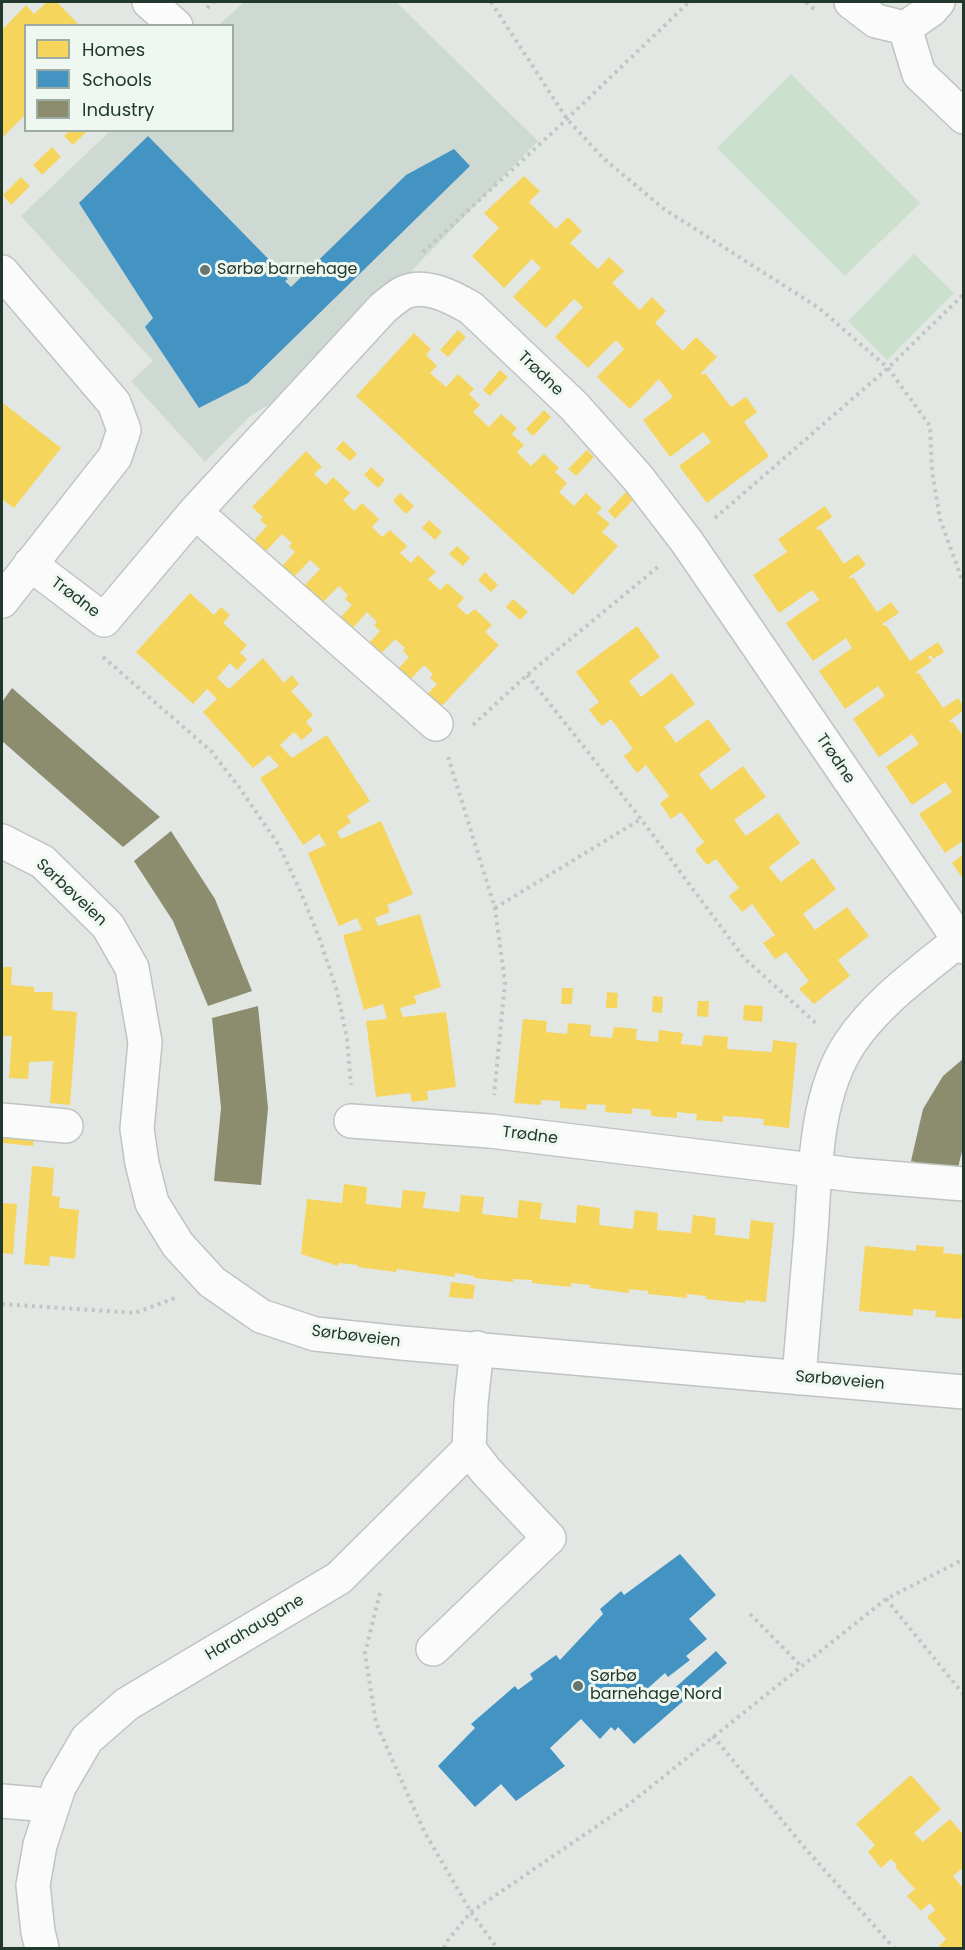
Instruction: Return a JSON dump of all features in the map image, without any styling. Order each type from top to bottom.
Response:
[{"type":"street","points":[[149,2],[174,24]]},
{"type":"street","points":[[851,2],[876,21],[905,28],[931,10],[938,2]]},
{"type":"street","points":[[905,28],[919,74],[963,117]]},
{"type":"street","points":[[2,272],[114,403],[124,430],[115,457],[2,601]]},
{"type":"street","name":"Trødne","points":[[30,564],[104,620],[195,512],[383,308],[404,292],[428,290],[451,296],[471,308],[574,406],[638,478],[687,542],[961,944],[876,1009],[850,1043],[836,1068],[824,1106],[816,1170],[799,1378]]},
{"type":"street","points":[[195,512],[436,724]]},
{"type":"street","name":"Sørbøveien","points":[[2,841],[43,862],[108,926],[132,968],[145,1042],[137,1129],[142,1163],[152,1203],[178,1245],[212,1282],[261,1316],[315,1334],[963,1392]]},
{"type":"street","points":[[2,1120],[66,1126]]},
{"type":"street","name":"Trødne","points":[[351,1121],[490,1131],[854,1176],[963,1184]]},
{"type":"street","points":[[433,1649],[549,1538],[486,1471],[469,1449],[477,1348]]},
{"type":"street","name":"Harahaugane","points":[[42,1948],[33,1885],[40,1845],[60,1787],[79,1751],[97,1729],[127,1704],[339,1578],[469,1449]]},
{"type":"street","points":[[2,1801],[37,1804],[52,1809]]},
{"type":"path","points":[[491,2],[567,119],[603,158],[664,209],[819,308],[888,368],[930,426],[932,471],[939,519],[963,585]]},
{"type":"path","points":[[428,290],[420,254],[567,119],[689,2]]},
{"type":"path","points":[[888,368],[963,294]]},
{"type":"path","points":[[95,651],[211,751],[278,844],[315,927],[337,991],[347,1039],[352,1090],[351,1121]]},
{"type":"path","points":[[527,675],[641,819],[744,958],[816,1025],[850,1043]]},
{"type":"path","points":[[436,724],[495,908],[505,983],[490,1131]]},
{"type":"path","points":[[495,908],[641,819]]},
{"type":"path","points":[[2,1304],[135,1313],[179,1296]]},
{"type":"path","points":[[444,1948],[471,1912],[628,1805],[800,1665],[886,1599],[963,1559]]},
{"type":"path","points":[[886,1599],[963,1695]]},
{"type":"path","points":[[750,1614],[800,1665]]},
{"type":"path","points":[[713,1736],[804,1846],[894,1948]]},
{"type":"path","points":[[471,1912],[497,1948]]},
{"type":"shaded area","points":[[244,2],[396,2],[538,141],[300,385],[249,417],[205,462],[131,381],[153,361],[21,216],[109,132],[234,132],[234,24],[220,24]]},
{"type":"green space","points":[[791,74],[920,203],[845,276],[717,148]]},
{"type":"green space","points":[[914,254],[954,293],[887,360],[848,321]]},
{"type":"building: Homes","points":[[47,2],[57,2],[78,24],[24,24],[24,116],[2,138],[2,30],[26,5],[34,14]]},
{"type":"building: Homes","points":[[68,132],[86,132],[73,145],[64,136]]},
{"type":"building: Homes","points":[[52,147],[61,157],[42,175],[33,165]]},
{"type":"building: Homes","points":[[524,176],[540,191],[529,202],[556,229],[568,217],[582,231],[570,243],[598,269],[609,257],[624,271],[612,283],[640,310],[652,297],[666,311],[655,323],[683,351],[696,337],[717,357],[701,373],[703,375],[705,373],[731,407],[746,397],[757,412],[744,422],[769,456],[707,503],[679,466],[711,442],[703,432],[670,457],[643,420],[673,397],[659,379],[630,409],[597,377],[624,349],[616,340],[588,368],[555,337],[583,307],[574,299],[546,328],[513,297],[541,268],[532,259],[504,288],[472,256],[499,228],[484,213]]},
{"type":"building: Homes","points":[[21,177],[30,186],[11,205],[3,195]]},
{"type":"building: Homes","points":[[458,330],[466,337],[448,357],[440,350]]},
{"type":"building: Homes","points":[[414,333],[431,349],[426,355],[437,366],[430,373],[446,387],[458,374],[474,389],[469,394],[480,405],[473,412],[489,427],[501,414],[517,428],[512,434],[524,445],[517,452],[531,466],[544,454],[559,468],[555,472],[567,483],[559,492],[574,506],[586,493],[602,508],[597,513],[610,524],[602,532],[618,546],[573,595],[356,396]]},
{"type":"building: Homes","points":[[500,370],[508,377],[490,396],[483,390]]},
{"type":"building: Homes","points":[[3,403],[61,448],[14,508],[2,499]]},
{"type":"building: Homes","points":[[544,410],[551,417],[533,436],[526,429]]},
{"type":"building: Homes","points":[[343,441],[357,454],[350,461],[336,449]]},
{"type":"building: Homes","points":[[587,450],[594,457],[576,476],[568,469]]},
{"type":"building: Homes","points":[[306,451],[322,467],[314,474],[326,485],[333,477],[350,493],[343,500],[354,511],[362,503],[379,519],[372,527],[382,537],[390,530],[407,546],[400,553],[411,563],[418,555],[436,572],[428,579],[440,590],[447,583],[464,598],[457,606],[467,615],[475,609],[492,625],[485,632],[499,645],[438,710],[424,698],[437,684],[430,678],[433,674],[424,665],[408,682],[396,671],[409,657],[403,651],[405,648],[395,639],[379,656],[367,645],[380,631],[374,625],[377,622],[367,612],[351,630],[339,619],[352,605],[345,599],[348,595],[339,586],[322,603],[304,586],[320,569],[310,560],[294,577],[282,566],[295,552],[289,546],[292,543],[282,534],[266,551],[254,540],[267,526],[260,520],[263,517],[252,507]]},
{"type":"building: Homes","points":[[371,467],[385,480],[378,488],[364,475]]},
{"type":"building: Homes","points":[[626,492],[634,499],[615,519],[608,511]]},
{"type":"building: Homes","points":[[400,493],[414,506],[406,514],[393,501]]},
{"type":"building: Homes","points":[[825,506],[832,517],[816,528],[820,529],[844,564],[858,554],[866,565],[849,577],[850,579],[853,577],[877,612],[891,602],[899,613],[882,624],[886,625],[910,661],[938,642],[944,652],[933,659],[931,655],[928,657],[932,661],[916,672],[919,673],[943,708],[958,698],[964,707],[964,710],[949,721],[950,723],[952,721],[964,737],[964,840],[945,853],[919,814],[952,792],[945,782],[912,805],[886,767],[919,744],[912,734],[879,757],[853,719],[885,696],[878,686],[845,709],[819,671],[852,648],[846,638],[813,661],[786,623],[819,600],[812,590],[779,613],[753,575],[787,552],[778,539]]},
{"type":"building: Homes","points":[[429,520],[442,532],[435,540],[422,528]]},
{"type":"building: Homes","points":[[457,546],[470,558],[463,566],[449,554]]},
{"type":"building: Homes","points":[[485,572],[498,585],[491,592],[478,580]]},
{"type":"building: Homes","points":[[190,593],[214,615],[221,607],[230,615],[223,623],[247,645],[240,653],[247,659],[237,670],[230,663],[217,678],[229,689],[263,658],[284,683],[292,675],[299,684],[291,691],[313,715],[306,722],[313,730],[302,740],[294,732],[280,745],[292,758],[327,735],[370,801],[347,816],[351,822],[337,832],[341,839],[381,821],[413,894],[387,905],[390,912],[375,918],[378,926],[420,914],[441,987],[414,996],[417,1003],[400,1008],[403,1017],[446,1012],[456,1087],[427,1091],[428,1100],[412,1102],[410,1093],[376,1097],[366,1021],[387,1019],[383,1004],[364,1010],[343,935],[362,930],[357,918],[339,926],[308,853],[326,845],[319,834],[303,845],[260,778],[279,766],[269,755],[253,768],[203,712],[217,699],[207,689],[193,704],[136,652]]},
{"type":"building: Homes","points":[[513,599],[528,612],[520,620],[506,607]]},
{"type":"building: Homes","points":[[637,626],[660,657],[629,681],[641,697],[672,673],[695,704],[664,727],[676,743],[708,719],[731,750],[699,774],[711,790],[743,766],[766,797],[734,820],[746,836],[778,813],[800,843],[769,867],[781,882],[813,858],[836,889],[803,914],[815,930],[847,907],[869,936],[838,960],[850,976],[814,1004],[799,989],[809,981],[786,952],[775,959],[763,943],[775,935],[752,904],[742,912],[729,896],[739,888],[716,859],[707,865],[695,850],[704,842],[681,812],[671,819],[660,803],[669,796],[646,765],[637,773],[624,756],[633,749],[611,719],[602,726],[589,710],[599,702],[576,672]]},
{"type":"building: Homes","points":[[964,854],[964,880],[952,863]]},
{"type":"building: Homes","points":[[2,967],[12,967],[11,985],[34,987],[34,992],[53,992],[52,1010],[77,1012],[70,1105],[50,1103],[53,1061],[29,1062],[28,1079],[9,1078],[12,1036],[2,1038]]},
{"type":"building: Homes","points":[[562,988],[573,988],[572,1004],[561,1004]]},
{"type":"building: Homes","points":[[607,992],[618,993],[617,1008],[606,1008]]},
{"type":"building: Homes","points":[[653,996],[663,997],[662,1013],[652,1012]]},
{"type":"building: Homes","points":[[698,1001],[709,1001],[708,1017],[697,1016]]},
{"type":"building: Homes","points":[[744,1005],[763,1006],[762,1022],[743,1020]]},
{"type":"building: Homes","points":[[523,1019],[547,1021],[546,1032],[567,1034],[568,1023],[591,1025],[590,1036],[612,1038],[614,1027],[637,1029],[636,1040],[658,1042],[659,1030],[683,1033],[681,1044],[702,1046],[704,1035],[728,1037],[727,1049],[772,1052],[773,1040],[797,1043],[789,1128],[763,1125],[764,1119],[742,1117],[723,1116],[723,1122],[696,1120],[697,1114],[677,1112],[677,1118],[651,1116],[651,1110],[632,1108],[632,1114],[605,1112],[606,1105],[587,1104],[586,1110],[560,1108],[560,1101],[541,1100],[541,1105],[514,1103]]},
{"type":"building: Homes","points":[[3,1135],[34,1138],[33,1146],[3,1143]]},
{"type":"building: Homes","points":[[32,1166],[54,1168],[52,1196],[60,1197],[59,1208],[79,1210],[75,1259],[50,1256],[49,1266],[24,1264]]},
{"type":"building: Homes","points":[[344,1184],[367,1187],[366,1204],[401,1208],[403,1190],[426,1192],[423,1208],[459,1212],[461,1195],[484,1197],[482,1214],[517,1218],[519,1200],[542,1203],[540,1219],[576,1223],[577,1205],[600,1208],[599,1225],[633,1229],[635,1210],[658,1213],[657,1230],[691,1233],[693,1215],[716,1218],[715,1235],[749,1239],[751,1220],[774,1223],[766,1302],[745,1300],[745,1303],[706,1299],[706,1296],[687,1294],[687,1298],[648,1294],[648,1291],[629,1289],[629,1293],[590,1288],[590,1285],[571,1283],[571,1287],[513,1279],[513,1282],[474,1278],[474,1276],[455,1273],[455,1277],[397,1269],[396,1272],[339,1263],[338,1266],[301,1254],[307,1199],[342,1203]]},
{"type":"building: Homes","points":[[2,1203],[17,1204],[13,1254],[2,1253]]},
{"type":"building: Homes","points":[[916,1245],[944,1247],[943,1253],[964,1255],[962,1319],[935,1317],[936,1311],[913,1309],[913,1316],[859,1311],[865,1246],[916,1251]]},
{"type":"building: Homes","points":[[451,1282],[475,1285],[473,1299],[449,1297]]},
{"type":"building: Homes","points":[[911,1775],[941,1809],[914,1833],[923,1842],[950,1819],[964,1835],[964,1867],[953,1876],[961,1886],[964,1884],[964,1948],[941,1948],[939,1946],[946,1939],[927,1917],[935,1910],[930,1903],[921,1911],[907,1896],[915,1889],[895,1867],[897,1865],[891,1859],[881,1868],[868,1852],[875,1845],[856,1824]]},
{"type":"building: Schools","points":[[148,136],[288,279],[285,281],[291,287],[406,175],[454,149],[470,166],[248,383],[199,408],[145,327],[153,318],[79,203]]},
{"type":"building: Schools","points":[[680,1554],[716,1595],[689,1619],[707,1639],[686,1656],[690,1660],[668,1677],[665,1673],[647,1689],[658,1703],[716,1651],[727,1663],[634,1744],[618,1727],[615,1731],[611,1727],[600,1739],[581,1719],[550,1748],[565,1766],[516,1801],[501,1784],[475,1807],[438,1766],[475,1728],[471,1724],[515,1686],[518,1690],[533,1679],[530,1674],[556,1655],[560,1660],[603,1614],[600,1609],[621,1591],[624,1595]]},
{"type":"building: Industry","points":[[12,688],[160,817],[123,847],[2,741],[2,702]]},
{"type":"building: Industry","points":[[171,831],[215,899],[252,991],[208,1006],[173,921],[134,861]]},
{"type":"building: Industry","points":[[258,1006],[268,1108],[261,1185],[214,1181],[221,1108],[212,1018]]},
{"type":"building: Industry","points":[[964,1058],[964,1143],[957,1172],[911,1161],[923,1109],[943,1076]]},
{"type":"place","name":"Sørbø barnehage","points":[[205,270]]},
{"type":"place","name":"Sørbø barnehage Nord","points":[[578,1686]]}]
